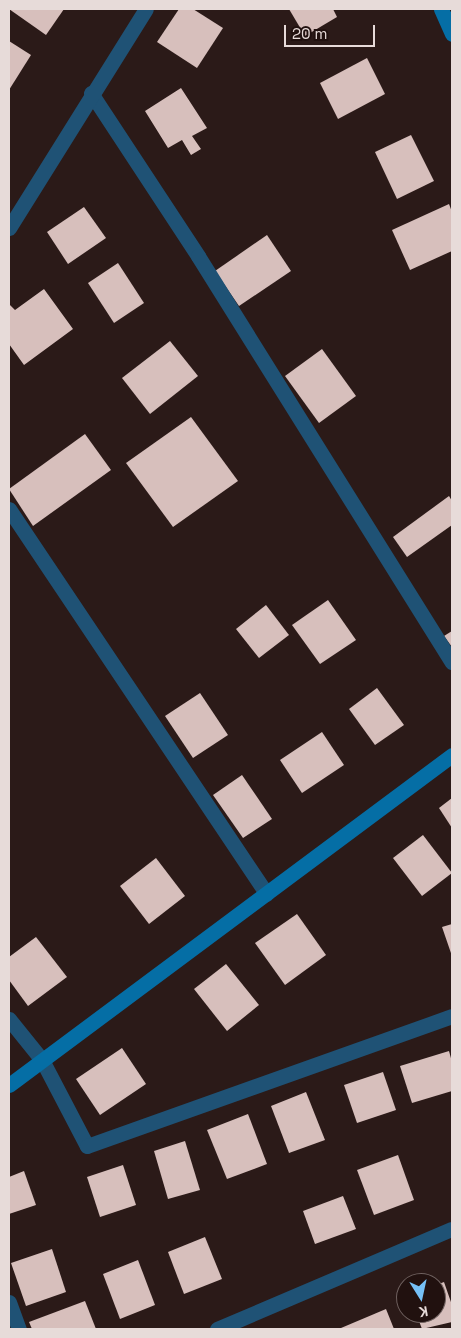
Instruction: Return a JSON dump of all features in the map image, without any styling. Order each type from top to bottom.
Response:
[{"type":"street","points":[[9,228],[91,93],[146,9]]},
{"type":"street","points":[[441,9],[452,34]]},
{"type":"street","points":[[91,93],[203,264],[452,662]]},
{"type":"street","points":[[9,508],[268,894]]},
{"type":"street","points":[[9,1085],[268,894],[452,755]]},
{"type":"street","points":[[9,1019],[42,1060],[87,1146],[452,1016]]},
{"type":"street","points":[[217,1329],[452,1229]]},
{"type":"street","points":[[9,1302],[19,1329]]},
{"type":"building","points":[[9,9],[64,9],[46,35]]},
{"type":"building","points":[[179,9],[193,9],[223,28],[197,68],[157,42]]},
{"type":"building","points":[[289,9],[333,9],[337,17],[305,36]]},
{"type":"building","points":[[9,41],[31,55],[9,90]]},
{"type":"building","points":[[367,58],[385,94],[338,119],[320,83]]},
{"type":"building","points":[[181,88],[207,128],[192,136],[201,149],[191,155],[182,140],[168,148],[145,111]]},
{"type":"building","points":[[411,135],[434,181],[397,199],[375,152]]},
{"type":"building","points":[[449,204],[452,212],[452,251],[410,270],[392,230]]},
{"type":"building","points":[[84,207],[106,238],[68,264],[47,232]]},
{"type":"building","points":[[267,235],[291,271],[239,306],[215,271]]},
{"type":"building","points":[[118,263],[144,303],[114,323],[88,283]]},
{"type":"building","points":[[44,289],[73,329],[24,365],[9,344],[9,304],[15,310]]},
{"type":"building","points":[[170,341],[198,376],[150,414],[122,378]]},
{"type":"building","points":[[322,349],[356,396],[319,423],[285,376]]},
{"type":"building","points":[[191,417],[238,481],[173,527],[126,463]]},
{"type":"building","points":[[85,434],[111,470],[33,526],[9,489]]},
{"type":"building","points":[[449,496],[452,501],[452,525],[407,557],[393,537]]},
{"type":"building","points":[[328,600],[356,640],[320,664],[292,625]]},
{"type":"building","points":[[266,605],[289,635],[259,658],[236,629]]},
{"type":"building","points":[[452,631],[452,647],[444,636]]},
{"type":"building","points":[[377,688],[404,725],[375,745],[349,709]]},
{"type":"building","points":[[200,693],[228,735],[193,758],[165,716]]},
{"type":"building","points":[[322,732],[344,765],[302,793],[280,760]]},
{"type":"building","points":[[242,775],[272,819],[243,838],[213,795]]},
{"type":"building","points":[[452,798],[452,828],[439,808]]},
{"type":"building","points":[[423,835],[452,873],[422,896],[393,858]]},
{"type":"building","points":[[156,858],[185,896],[149,924],[120,886]]},
{"type":"building","points":[[297,914],[326,955],[285,985],[255,943]]},
{"type":"building","points":[[452,924],[452,956],[442,927]]},
{"type":"building","points":[[36,937],[67,977],[28,1006],[9,980],[9,957]]},
{"type":"building","points":[[226,964],[259,1005],[227,1031],[194,989]]},
{"type":"building","points":[[122,1048],[146,1084],[100,1115],[76,1079]]},
{"type":"building","points":[[449,1051],[452,1062],[452,1091],[412,1103],[400,1066]]},
{"type":"building","points":[[383,1072],[396,1110],[357,1123],[344,1085]]},
{"type":"building","points":[[306,1092],[325,1140],[289,1153],[271,1106]]},
{"type":"building","points":[[248,1114],[267,1164],[227,1179],[207,1130]]},
{"type":"building","points":[[185,1141],[200,1190],[168,1199],[154,1151]]},
{"type":"building","points":[[398,1155],[414,1200],[374,1215],[357,1170]]},
{"type":"building","points":[[123,1165],[136,1205],[100,1217],[87,1177]]},
{"type":"building","points":[[24,1171],[36,1205],[9,1214],[9,1177]]},
{"type":"building","points":[[343,1196],[356,1229],[315,1244],[303,1211]]},
{"type":"building","points":[[205,1237],[222,1279],[184,1294],[168,1252]]},
{"type":"building","points":[[52,1249],[66,1292],[26,1306],[11,1263]]},
{"type":"building","points":[[138,1260],[155,1305],[120,1319],[103,1274]]},
{"type":"building","points":[[446,1288],[452,1305],[452,1322],[422,1329],[420,1323],[446,1323]]},
{"type":"building","points":[[85,1301],[96,1329],[32,1329],[29,1322]]},
{"type":"building","points":[[386,1309],[394,1329],[341,1328]]}]
